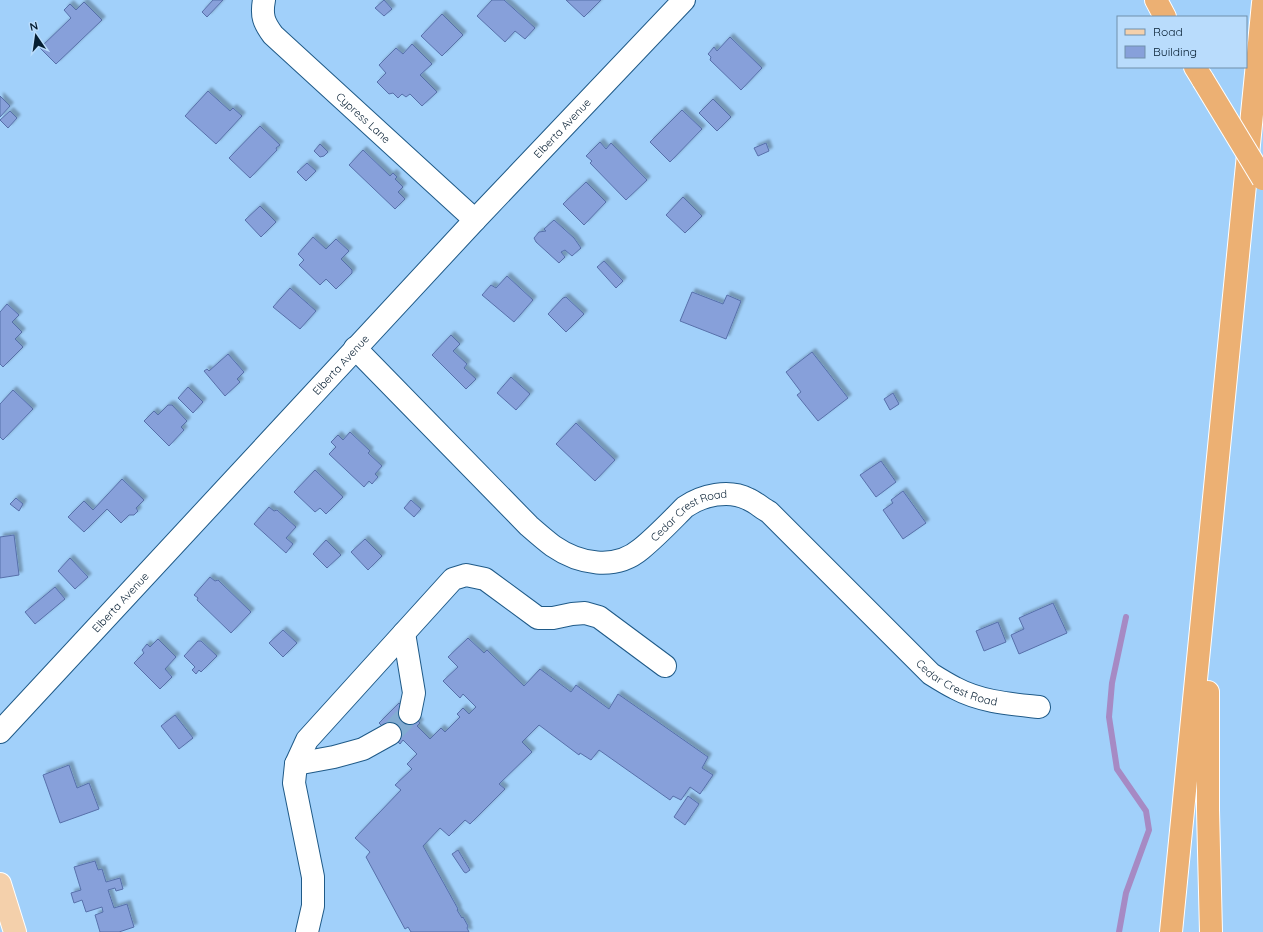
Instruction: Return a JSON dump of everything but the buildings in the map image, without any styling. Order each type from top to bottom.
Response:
[{"type":"highway","points":[[1156,0],[1164,16]]},
{"type":"highway","points":[[1172,932],[1263,3]]},
{"type":"highway","points":[[1199,74],[1263,179]]},
{"type":"highway","points":[[1211,932],[1208,810],[1208,676],[1218,463]]},
{"type":"main road","points":[[0,884],[15,932]]},
{"type":"street","name":"Elberta Avenue","points":[[0,732],[355,348],[684,0]]},
{"type":"street","name":"Cypress Lane","points":[[263,5],[264,21],[273,35],[475,220]]},
{"type":"street","name":"Cedar Crest Road","points":[[355,348],[529,526],[553,546],[565,553],[578,559],[590,562],[603,563],[617,561],[640,550],[685,507],[694,501],[715,495],[736,495],[747,498],[769,512],[931,674],[956,689],[983,699],[1039,707]]},
{"type":"street","points":[[308,932],[313,906],[313,877],[294,783],[296,764],[306,740],[453,579],[466,575],[485,579],[538,618],[553,618],[572,614],[585,614],[599,617],[665,666]]},
{"type":"street","points":[[404,633],[414,693],[410,714]]},
{"type":"street","points":[[296,764],[334,757],[363,749],[390,734]]},
{"type":"waterway","points":[[1119,932],[1126,893],[1149,830],[1146,811],[1117,769],[1109,717],[1112,683],[1126,617]]},
{"type":"tunnel","points":[[390,734],[410,713]]}]
